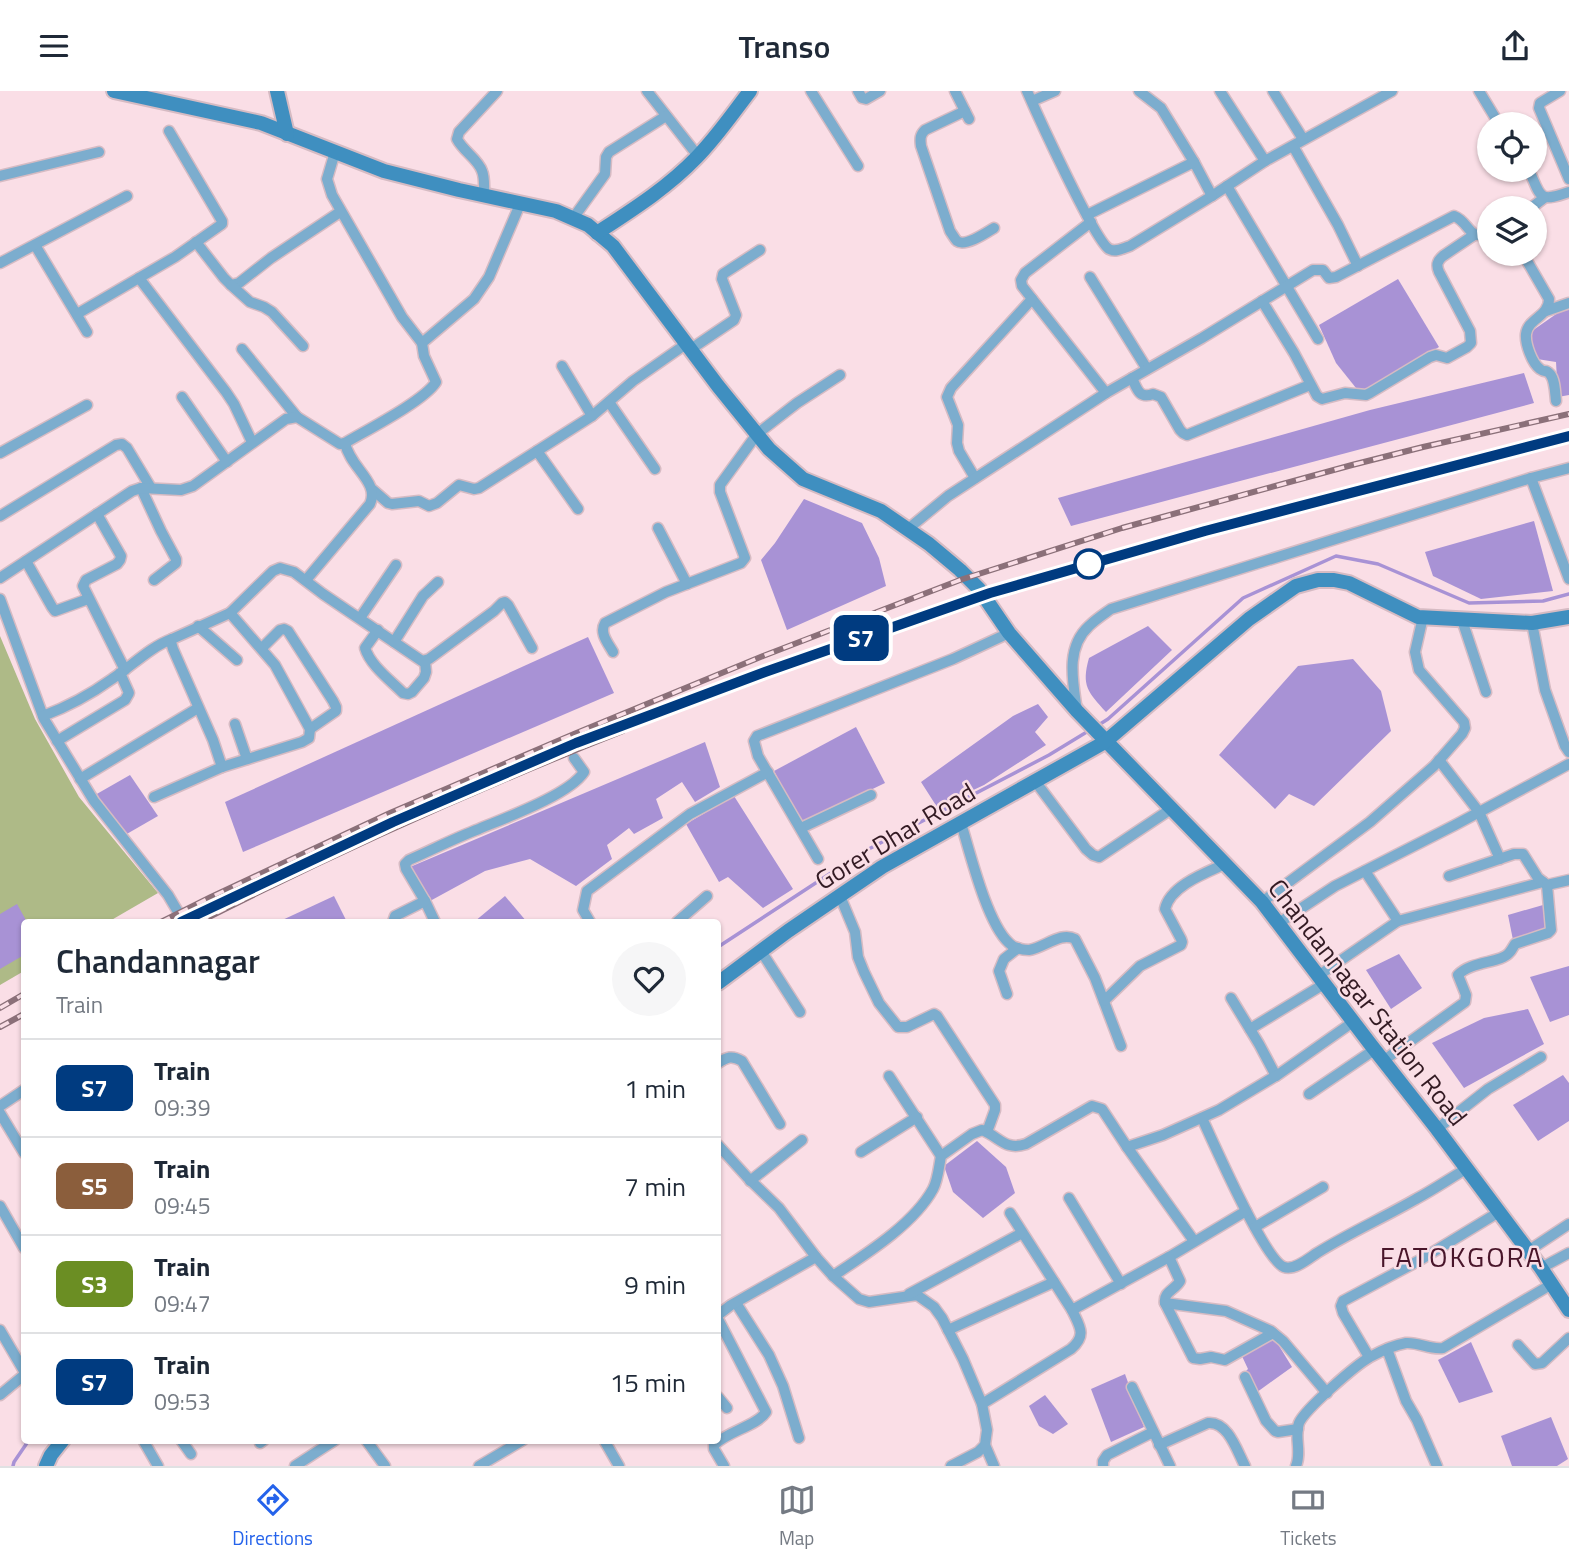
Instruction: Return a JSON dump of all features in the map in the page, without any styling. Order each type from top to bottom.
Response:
[{"type":"main road","name":"Chandannagar Station Road","points":[[114,91],[261,123],[384,171],[556,211],[588,225],[613,246],[769,449],[803,479],[881,511],[940,553],[979,589],[1009,633],[1077,712],[1262,902],[1437,1129],[1541,1268],[1569,1310]]},
{"type":"main road","points":[[277,91],[287,134]]},
{"type":"main road","points":[[597,233],[672,181],[698,156],[750,91]]},
{"type":"main road","name":"Gorer Dhar Road","points":[[721,981],[882,867],[1035,781],[1296,586],[1318,580],[1349,583],[1418,617],[1532,624],[1569,617]]},
{"type":"main road","points":[[46,1466],[60,1444]]},
{"type":"street","points":[[484,195],[483,173],[457,139],[459,132],[497,91]]},
{"type":"street","points":[[647,91],[698,156]]},
{"type":"street","points":[[811,91],[858,166]]},
{"type":"street","points":[[858,91],[862,98],[866,99],[880,91]]},
{"type":"street","points":[[954,91],[967,115],[925,130],[920,139],[921,146],[950,231],[956,240],[961,243],[968,241],[995,228]]},
{"type":"street","points":[[1027,91],[1089,219],[1112,251],[1130,246],[1265,161],[1392,91]]},
{"type":"street","points":[[1032,101],[1055,91]]},
{"type":"street","points":[[1139,91],[1161,108],[1212,196]]},
{"type":"street","points":[[1220,91],[1265,161]]},
{"type":"street","points":[[1273,91],[1303,139]]},
{"type":"street","points":[[1479,91],[1492,112]]},
{"type":"street","points":[[1560,91],[1540,103],[1539,108],[1569,179]]},
{"type":"street","points":[[574,217],[604,174],[609,152],[666,115]]},
{"type":"street","points":[[76,314],[175,257],[221,225],[222,221],[169,131]]},
{"type":"street","points":[[1293,146],[1338,225],[1357,266]]},
{"type":"street","points":[[0,176],[99,152]]},
{"type":"street","points":[[242,349],[297,417],[340,445],[413,402],[436,382],[424,356],[422,344],[402,317],[332,195],[327,179],[335,152]]},
{"type":"street","points":[[1106,393],[1022,286],[1021,280],[1089,219],[1194,162]]},
{"type":"street","points":[[1227,185],[1318,339]]},
{"type":"street","points":[[1547,198],[1569,192]]},
{"type":"street","points":[[0,263],[128,196]]},
{"type":"street","points":[[422,344],[474,299],[489,277],[521,202]]},
{"type":"street","points":[[231,285],[239,283],[340,212]]},
{"type":"street","points":[[908,529],[948,496],[1106,393],[1313,270],[1322,270],[1329,278],[1336,277],[1454,216],[1461,219],[1474,235]]},
{"type":"street","points":[[1262,301],[1317,396],[1322,399],[1345,393],[1366,395],[1430,357],[1436,355],[1447,358],[1471,343],[1470,331],[1437,265],[1443,256],[1477,235]]},
{"type":"street","points":[[195,242],[223,278],[250,302],[272,312],[303,346]]},
{"type":"street","points":[[35,245],[87,332]]},
{"type":"street","points":[[345,443],[347,452],[373,490],[392,504],[413,501],[429,506],[459,485],[479,488],[592,416],[633,381],[734,320],[736,314],[722,279],[723,275],[760,250]]},
{"type":"street","points":[[1531,266],[1546,292],[1549,306],[1529,326],[1527,340],[1535,363],[1552,376],[1556,401]]},
{"type":"street","points":[[1090,277],[1147,369]]},
{"type":"street","points":[[139,278],[226,392],[252,442]]},
{"type":"street","points":[[975,478],[959,451],[958,425],[947,397],[951,388],[1032,299]]},
{"type":"street","points":[[1546,310],[1569,303]]},
{"type":"street","points":[[562,366],[592,416]]},
{"type":"street","points":[[613,652],[603,632],[605,623],[646,601],[741,563],[745,558],[720,492],[720,485],[757,434],[839,375]]},
{"type":"street","points":[[1132,378],[1142,394],[1160,397],[1180,429],[1187,435],[1310,385]]},
{"type":"street","points":[[183,397],[227,462]]},
{"type":"street","points":[[609,402],[655,469]]},
{"type":"street","points":[[0,453],[87,405]]},
{"type":"street","points":[[0,578],[132,491],[146,488],[181,490],[193,486],[286,419],[297,417]]},
{"type":"street","points":[[0,516],[116,445],[122,444],[127,448],[146,488],[161,531],[176,559],[176,563],[154,580]]},
{"type":"street","points":[[537,451],[578,509]]},
{"type":"street","points":[[1077,712],[1071,668],[1076,645],[1087,627],[1111,609],[1569,468]]},
{"type":"street","points":[[1531,478],[1569,579]]},
{"type":"street","points":[[306,580],[369,504],[373,490]]},
{"type":"street","points":[[57,741],[103,714],[128,697],[129,693],[83,583],[117,564],[121,557],[97,514]]},
{"type":"street","points":[[658,528],[687,584]]},
{"type":"street","points":[[26,561],[55,611],[88,599]]},
{"type":"street","points":[[360,618],[396,565]]},
{"type":"street","points":[[43,716],[95,690],[160,643],[230,613],[273,571],[280,568],[294,572],[419,660],[425,661],[505,602],[532,648]]},
{"type":"street","points":[[394,642],[423,596],[438,582]]},
{"type":"street","points":[[0,599],[43,716],[57,741],[94,801],[168,895],[182,919]]},
{"type":"street","points":[[154,797],[222,767],[306,741],[310,734],[310,729],[275,665],[230,613]]},
{"type":"street","points":[[1262,902],[1370,822],[1439,760],[1462,734],[1464,722],[1419,670],[1415,652],[1423,617]]},
{"type":"street","points":[[1462,620],[1486,692]]},
{"type":"street","points":[[1532,624],[1545,690],[1569,752]]},
{"type":"street","points":[[198,626],[237,660]]},
{"type":"street","points":[[262,648],[280,630],[288,631],[333,701],[336,711],[310,729]]},
{"type":"street","points":[[378,630],[365,652],[402,693],[412,692],[424,678],[425,661]]},
{"type":"street","points":[[818,859],[755,748],[754,741],[757,736],[953,659],[1009,633]]},
{"type":"street","points":[[172,639],[173,649],[222,767]]},
{"type":"street","points":[[80,779],[198,708]]},
{"type":"street","points":[[234,724],[247,759]]},
{"type":"street","points":[[434,919],[405,864],[551,797],[580,778],[584,772],[575,758]]},
{"type":"street","points":[[1439,760],[1479,812],[1500,859]]},
{"type":"street","points":[[1279,923],[1335,886],[1568,766]]},
{"type":"street","points":[[588,919],[583,910],[587,891],[675,824],[768,772]]},
{"type":"street","points":[[1035,781],[1086,849],[1099,857],[1171,809]]},
{"type":"street","points":[[801,828],[872,795]]},
{"type":"street","points":[[961,823],[988,908],[1000,932],[1009,943],[1027,950],[1039,948],[1066,936],[1075,939],[1095,978],[1121,1046]]},
{"type":"street","points":[[1309,1094],[1465,1002],[1466,995],[1458,978],[1460,971],[1504,956],[1515,944],[1551,930],[1545,883],[1538,878],[1523,854],[1449,876]]},
{"type":"street","points":[[1104,1001],[1140,967],[1181,944],[1165,909],[1166,904],[1187,883],[1225,864]]},
{"type":"street","points":[[1365,871],[1398,921]]},
{"type":"street","points":[[1250,1029],[1321,980],[1398,921],[1545,883],[1569,880]]},
{"type":"street","points":[[680,919],[707,896]]},
{"type":"street","points":[[840,896],[855,932],[858,957],[879,1003],[898,1027],[906,1027],[934,1014],[937,1016],[995,1105],[996,1110],[987,1132]]},
{"type":"street","points":[[394,919],[425,901]]},
{"type":"street","points":[[1007,994],[999,971],[1004,959],[1018,948]]},
{"type":"street","points":[[761,951],[800,1012]]},
{"type":"street","points":[[1231,998],[1276,1076]]},
{"type":"street","points":[[1127,1147],[1163,1135],[1219,1110],[1276,1076],[1353,1022]]},
{"type":"street","points":[[721,1061],[727,1057],[736,1057],[742,1061],[780,1124]]},
{"type":"street","points":[[1437,1129],[1488,1089],[1541,1057]]},
{"type":"street","points":[[833,1276],[898,1230],[935,1187],[941,1156],[889,1076]]},
{"type":"street","points":[[0,1106],[21,1092]]},
{"type":"street","points":[[941,1156],[972,1134],[982,1131],[1008,1146],[1018,1147],[1092,1106],[1097,1106],[1102,1109],[1194,1241]]},
{"type":"street","points":[[0,1113],[21,1148]]},
{"type":"street","points":[[861,1152],[916,1117]]},
{"type":"street","points":[[1202,1118],[1246,1211],[1273,1258],[1285,1268],[1290,1268],[1416,1199],[1466,1168]]},
{"type":"street","points":[[750,1181],[802,1140]]},
{"type":"street","points":[[721,1148],[779,1208],[833,1276],[859,1299],[869,1302],[917,1295],[934,1307],[948,1330],[982,1404],[987,1430],[985,1445],[994,1466]]},
{"type":"street","points":[[1255,1227],[1323,1187]]},
{"type":"street","points":[[1069,1198],[1121,1284]]},
{"type":"street","points":[[0,1206],[21,1243]]},
{"type":"street","points":[[1072,1310],[1246,1211]]},
{"type":"street","points":[[1369,1357],[1343,1313],[1343,1301],[1420,1260],[1499,1212]]},
{"type":"street","points":[[982,1404],[1071,1349],[1078,1343],[1081,1335],[1080,1325],[1072,1310],[1010,1213]]},
{"type":"street","points":[[1528,1251],[1569,1223]]},
{"type":"street","points":[[906,1296],[1023,1233]]},
{"type":"street","points":[[1541,1268],[1569,1253]]},
{"type":"street","points":[[721,1315],[736,1303],[816,1257]]},
{"type":"street","points":[[1169,1257],[1180,1281],[1164,1298],[1165,1303],[1196,1359],[1211,1357],[1225,1360],[1273,1333]]},
{"type":"street","points":[[948,1330],[1054,1282]]},
{"type":"street","points":[[1298,1465],[1300,1421],[1348,1373],[1369,1357],[1407,1343],[1443,1348],[1552,1284]]},
{"type":"street","points":[[736,1303],[769,1355],[783,1386],[799,1438]]},
{"type":"street","points":[[1165,1303],[1226,1311],[1273,1333],[1327,1393]]},
{"type":"street","points":[[721,1323],[766,1412],[760,1420],[721,1439]]},
{"type":"street","points":[[0,1329],[21,1368]]},
{"type":"street","points":[[1518,1345],[1535,1364],[1542,1363],[1569,1338]]},
{"type":"street","points":[[1387,1349],[1406,1401],[1437,1466]]},
{"type":"street","points":[[0,1395],[21,1376]]},
{"type":"street","points":[[1245,1377],[1270,1426],[1278,1432],[1298,1429]]},
{"type":"street","points":[[1132,1387],[1170,1466]]},
{"type":"street","points":[[721,1401],[727,1408]]},
{"type":"street","points":[[1159,1445],[1215,1422],[1224,1428],[1245,1466]]},
{"type":"street","points":[[1102,1466],[1107,1455],[1153,1432]]},
{"type":"street","points":[[145,1444],[158,1466]]},
{"type":"street","points":[[184,1444],[191,1454]]},
{"type":"street","points":[[295,1466],[329,1444]]},
{"type":"street","points":[[369,1444],[385,1466]]},
{"type":"street","points":[[479,1466],[516,1444]]},
{"type":"street","points":[[606,1444],[619,1466]]},
{"type":"street","points":[[715,1444],[714,1449],[724,1466]]},
{"type":"street","points":[[951,1466],[978,1452],[985,1445]]},
{"type":"green space","points":[[0,636],[35,719],[79,797],[158,893],[113,919],[21,919],[21,973],[0,985]]},
{"type":"shaded area","points":[[1398,279],[1439,347],[1360,393],[1336,363],[1319,325]]},
{"type":"shaded area","points":[[1569,307],[1569,395],[1558,397],[1556,362],[1537,359],[1529,333]]},
{"type":"shaded area","points":[[1524,373],[1534,403],[1071,526],[1058,498],[1370,410]]},
{"type":"shaded area","points":[[804,499],[862,523],[879,558],[886,586],[787,630],[761,560]]},
{"type":"shaded area","points":[[1534,521],[1553,591],[1481,599],[1433,576],[1425,552]]},
{"type":"shaded area","points":[[1148,626],[1172,650],[1106,712],[1086,682],[1089,658]]},
{"type":"shaded area","points":[[588,637],[614,693],[243,852],[225,802]]},
{"type":"shaded area","points":[[1353,659],[1381,691],[1391,731],[1314,806],[1289,794],[1275,809],[1219,755],[1298,666]]},
{"type":"shaded area","points":[[1038,704],[1048,717],[1035,732],[1046,745],[984,785],[937,807],[921,782],[1013,716]]},
{"type":"shaded area","points":[[856,727],[885,783],[802,823],[774,771]]},
{"type":"shaded area","points":[[705,742],[720,787],[695,802],[682,782],[656,799],[663,818],[634,834],[629,828],[607,845],[612,859],[576,886],[530,859],[485,871],[430,901],[410,867]]},
{"type":"shaded area","points":[[130,775],[158,816],[125,835],[95,795]]},
{"type":"shaded area","points":[[734,796],[793,889],[763,908],[728,877],[719,882],[686,824]]},
{"type":"shaded area","points":[[334,896],[346,919],[284,919]]},
{"type":"shaded area","points":[[505,896],[524,919],[478,919]]},
{"type":"shaded area","points":[[17,904],[25,919],[21,919],[21,957],[0,969],[0,914]]},
{"type":"shaded area","points":[[1543,905],[1547,931],[1513,940],[1508,915]]},
{"type":"shaded area","points":[[1399,954],[1422,988],[1391,1009],[1366,970]]},
{"type":"shaded area","points":[[1569,966],[1569,1015],[1550,1022],[1530,977]]},
{"type":"shaded area","points":[[1528,1009],[1544,1044],[1464,1088],[1432,1043],[1484,1018]]},
{"type":"shaded area","points":[[1563,1075],[1569,1083],[1569,1121],[1538,1141],[1513,1105]]},
{"type":"shaded area","points":[[977,1141],[1006,1167],[1015,1193],[983,1218],[953,1192],[944,1166]]},
{"type":"shaded area","points":[[1273,1336],[1292,1367],[1253,1395],[1241,1376],[1248,1369],[1241,1354]]},
{"type":"shaded area","points":[[1471,1342],[1493,1392],[1459,1403],[1438,1360]]},
{"type":"shaded area","points":[[1125,1374],[1144,1427],[1111,1442],[1091,1389]]},
{"type":"shaded area","points":[[1045,1395],[1068,1424],[1053,1434],[1039,1426],[1029,1406]]},
{"type":"shaded area","points":[[1551,1417],[1568,1459],[1557,1466],[1512,1466],[1501,1436]]},
{"type":"waterway","points":[[1097,726],[1243,598],[1336,556],[1378,564],[1469,603],[1543,601],[1569,594]]},
{"type":"waterway","points":[[721,945],[863,852],[1049,755],[1090,730]]},
{"type":"waterway","points":[[13,1466],[26,1444]]},
{"type":"railway","points":[[167,919],[390,813],[574,734],[763,656],[960,580],[1122,528],[1352,465],[1569,414]]},
{"type":"railway","points":[[613,729],[990,593],[1205,531],[1569,436]]},
{"type":"railway","points":[[205,919],[409,822],[623,731]]},
{"type":"railway","points":[[0,1008],[21,996]]},
{"type":"railway","points":[[0,1027],[21,1016]]},
{"type":"train","name":"S7","points":[[187,919],[393,822],[576,743],[765,672],[990,593],[1205,531],[1569,436]]},
{"type":"district","name":"FATOKGORA","points":[[1462,1256]]}]
